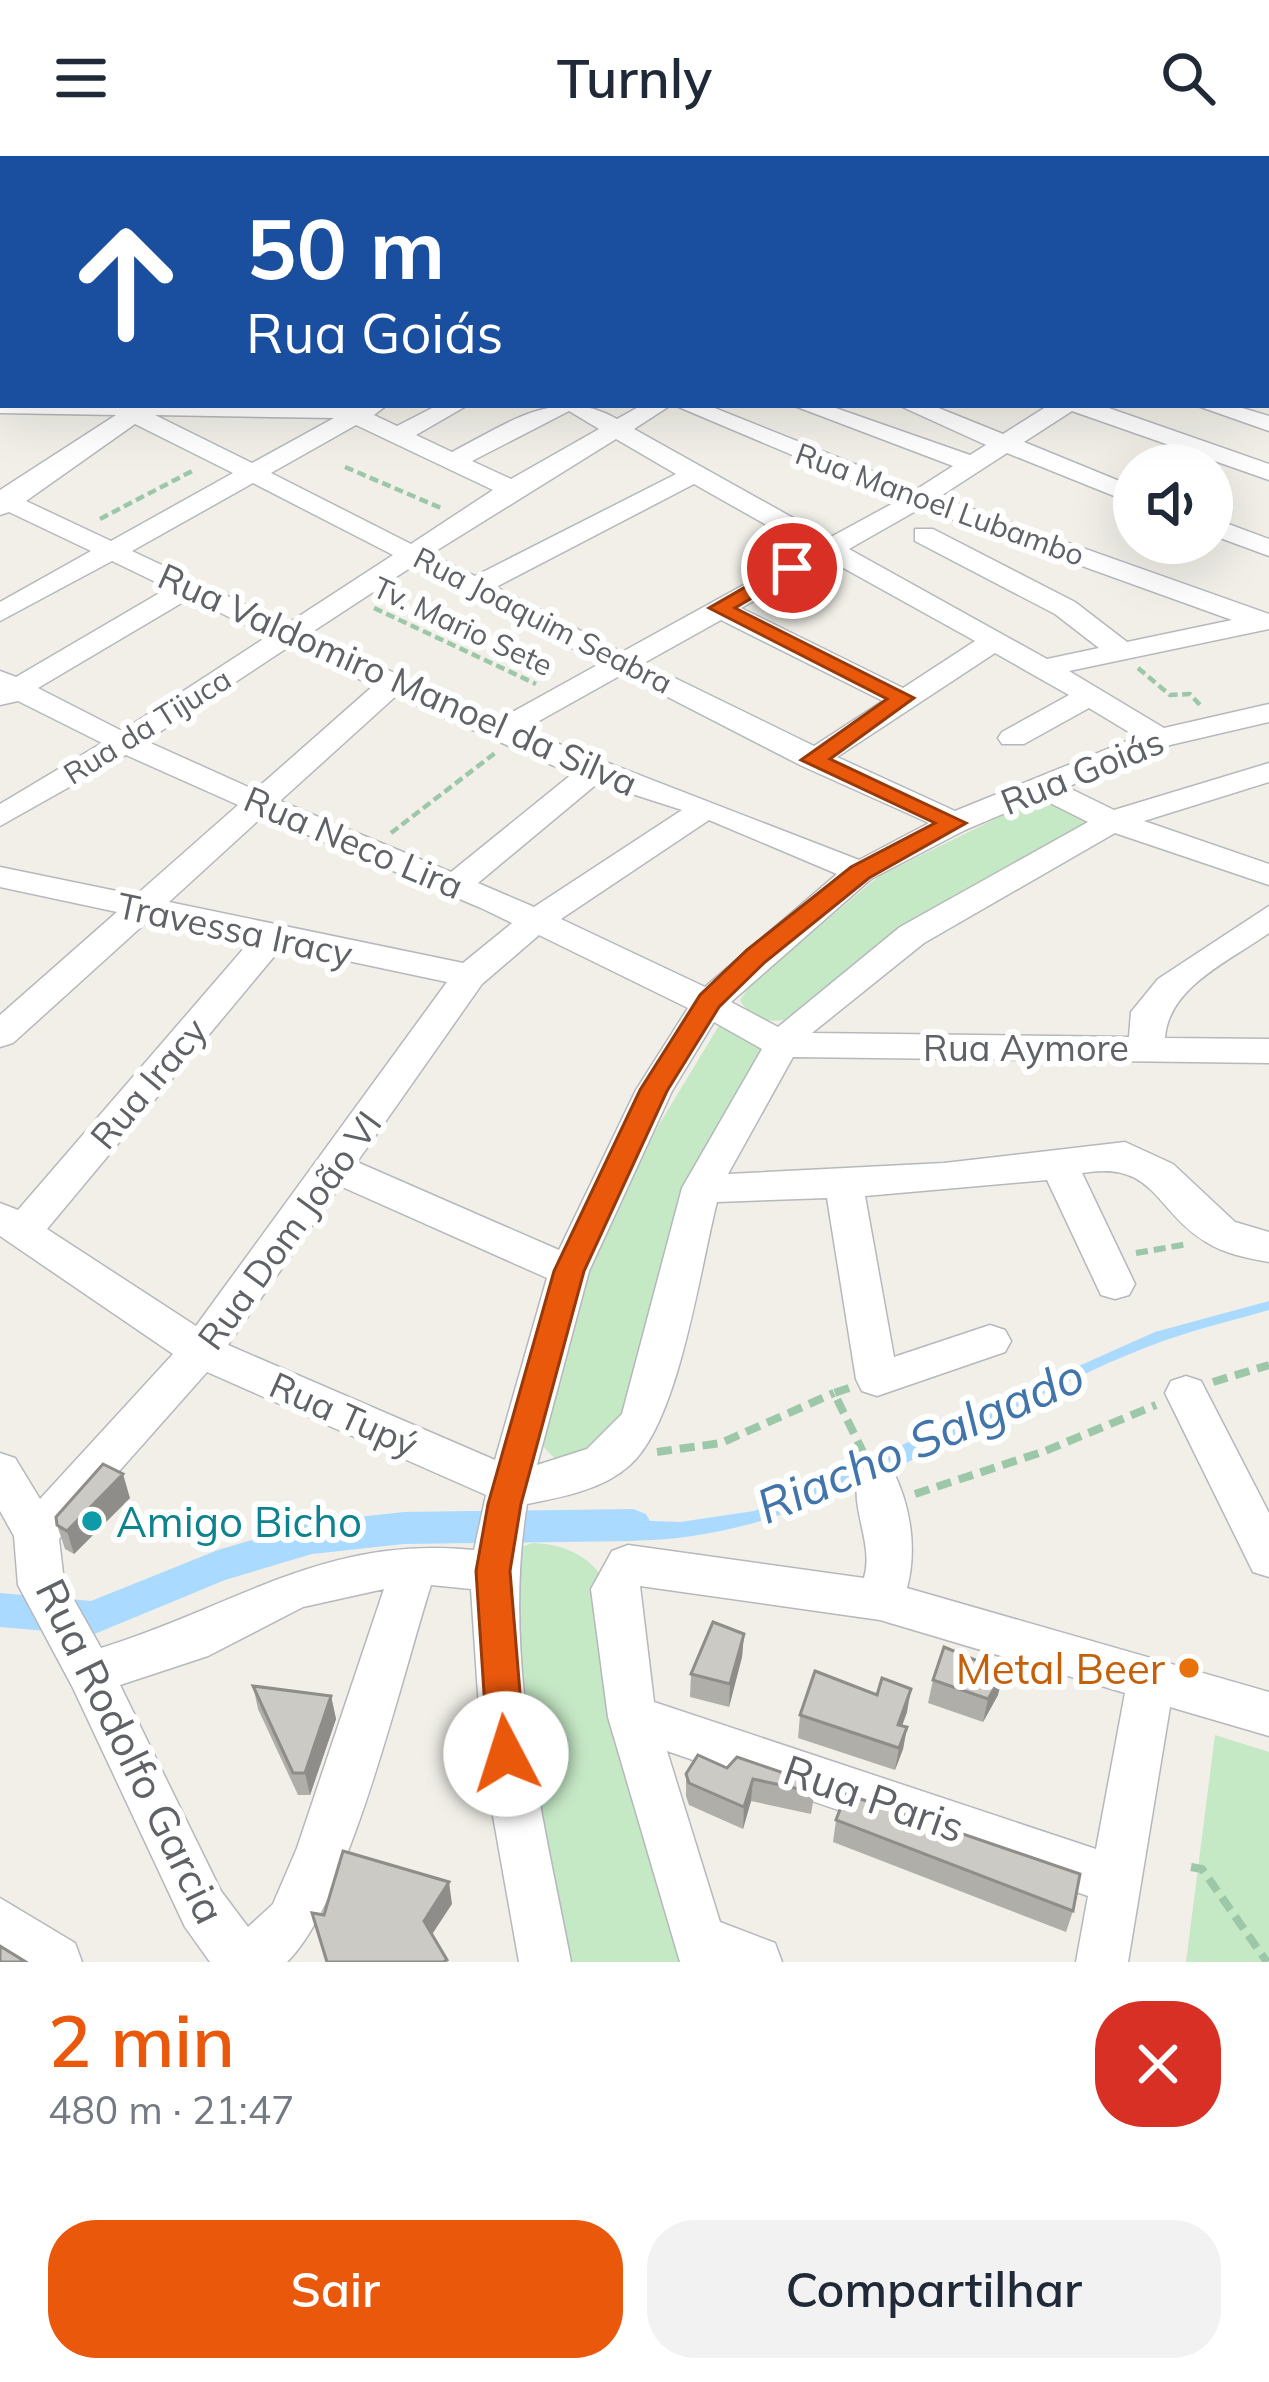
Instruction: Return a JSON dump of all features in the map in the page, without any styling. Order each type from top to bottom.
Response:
[{"type":"street","points":[[2,502],[142,408]]},
{"type":"street","name":"Rua Joaquim Seabra","points":[[142,408],[251,474],[479,585],[813,760],[954,823]]},
{"type":"street","points":[[290,408],[365,411],[396,436],[512,489]]},
{"type":"street","points":[[396,436],[450,408]]},
{"type":"street","points":[[453,461],[557,408]]},
{"type":"street","points":[[580,408],[693,475],[1049,667],[1160,738]]},
{"type":"street","name":"Rua da Tijuca","points":[[0,817],[122,745],[512,489],[653,408]]},
{"type":"street","name":"Rua Manoel Lubambo","points":[[693,408],[919,500],[1266,621]]},
{"type":"street","points":[[813,408],[975,465]]},
{"type":"street","points":[[917,408],[1113,488]]},
{"type":"street","points":[[510,732],[560,695],[919,500],[1060,408]]},
{"type":"street","points":[[1086,408],[1269,472]]},
{"type":"street","points":[[1217,408],[1269,424]]},
{"type":"street","points":[[0,613],[365,411]]},
{"type":"street","points":[[479,585],[693,475]]},
{"type":"street","name":"Rua Valdomiro Manoel da Silva","points":[[2,502],[593,772],[707,808],[860,872]]},
{"type":"street","points":[[1233,534],[1269,548]]},
{"type":"street","points":[[924,536],[1065,608],[1118,649]]},
{"type":"street","points":[[6,689],[188,588]]},
{"type":"street","points":[[719,608],[903,698]]},
{"type":"street","points":[[1049,667],[1266,621]]},
{"type":"street","points":[[813,760],[997,639]]},
{"type":"street","points":[[0,1035],[392,684]]},
{"type":"street","name":"Rua Neco Lira","points":[[6,689],[122,745],[456,884],[710,1001],[782,1045]]},
{"type":"street","points":[[1013,738],[1091,695]]},
{"type":"street","name":"Rua Goiás","points":[[545,1962],[506,1754],[501,1527],[569,1271],[654,1090],[710,1001],[860,872],[954,823],[1160,738],[1269,713]]},
{"type":"street","points":[[456,884],[593,772]]},
{"type":"street","name":"Rua Goiás","points":[[625,1449],[642,1419],[701,1188],[782,1045],[802,1022],[912,935],[1112,821],[1269,772]]},
{"type":"street","points":[[1039,786],[1112,821],[1269,875]]},
{"type":"street","name":"Rua Dom João VI","points":[[36,1534],[201,1352],[337,1169],[470,976],[534,922],[707,808]]},
{"type":"street","name":"Travessa Iracy","points":[[0,877],[137,910],[470,976]]},
{"type":"street","points":[[1146,1048],[1149,1012],[1170,987],[1261,930]]},
{"type":"street","name":"Rua Iracy","points":[[8,1224],[272,937]]},
{"type":"street","name":"Rua Aymore","points":[[782,1045],[1269,1051]]},
{"type":"street","points":[[701,1188],[844,1186],[1060,1167],[1121,1155],[1145,1166],[1222,1238],[1269,1247]]},
{"type":"street","points":[[1060,1167],[1109,1272]]},
{"type":"street","points":[[337,1169],[569,1271]]},
{"type":"street","points":[[844,1186],[878,1379],[990,1341]]},
{"type":"street","name":"Rua Tupý","points":[[8,1224],[201,1352],[501,1527]]},
{"type":"street","points":[[1186,1393],[1269,1558]]},
{"type":"street","points":[[79,1658],[190,1641],[290,1592],[332,1578],[415,1564],[501,1527],[558,1484],[625,1449]]},
{"type":"street","points":[[1,1475],[36,1534]]},
{"type":"street","points":[[880,1493],[893,1556],[880,1600]]},
{"type":"street","name":"Rua Rodolfo Garcia","points":[[36,1534],[41,1585],[203,1910],[245,1962]]},
{"type":"street","points":[[245,1962],[291,1922],[322,1849],[415,1564]]},
{"type":"street","points":[[756,1962],[703,1951],[632,1717],[614,1589],[628,1565],[880,1600],[1260,1707]]},
{"type":"street","points":[[1102,1962],[1151,1680]]},
{"type":"street","name":"Rua Paris","points":[[632,1717],[1114,1880]]},
{"type":"street","points":[[0,1924],[56,1962]]},
{"type":"path","points":[[72,533],[219,457]]},
{"type":"path","points":[[345,467],[466,519]]},
{"type":"path","name":"Tv. Mario Sete","points":[[347,595],[560,695]]},
{"type":"path","points":[[1118,649],[1168,694],[1190,694],[1215,722]]},
{"type":"path","points":[[369,850],[510,732]]},
{"type":"path","points":[[1109,1272],[1222,1238]]},
{"type":"path","points":[[880,1493],[1025,1458],[1269,1365]]},
{"type":"path","points":[[625,1449],[670,1453],[721,1443],[834,1393],[878,1379]]},
{"type":"path","points":[[834,1393],[858,1442]]},
{"type":"path","points":[[1191,1867],[1202,1869],[1267,1962]]},
{"type":"green space","points":[[1042,796],[1089,815],[1088,823],[794,1018],[763,1020],[745,1008],[740,1000],[751,984],[879,876]]},
{"type":"green space","points":[[720,1024],[764,1047],[625,1423],[575,1466],[555,1459],[532,1434],[536,1409],[617,1194]]},
{"type":"green space","points":[[533,1543],[574,1552],[605,1580],[688,1962],[570,1962],[521,1747],[512,1550]]},
{"type":"green space","points":[[1215,1735],[1269,1752],[1269,1962],[1186,1962]]},
{"type":"water","points":[[1269,1301],[1269,1310],[1163,1341],[1094,1370],[816,1502],[744,1526],[670,1539],[595,1539],[596,1519],[680,1522],[754,1511],[1155,1332]]},
{"type":"building","points":[[103,1464],[123,1474],[67,1531],[57,1525],[56,1517]]},
{"type":"building","points":[[713,1622],[744,1634],[730,1684],[691,1674]]},
{"type":"building","points":[[944,1647],[1004,1672],[988,1699],[933,1680]]},
{"type":"building","points":[[815,1671],[877,1695],[882,1678],[911,1689],[898,1725],[907,1727],[899,1748],[800,1715]]},
{"type":"building","points":[[253,1686],[331,1696],[305,1773],[293,1773]]},
{"type":"building","points":[[698,1755],[727,1768],[737,1757],[816,1784],[813,1792],[753,1779],[744,1807],[689,1783],[686,1774]]},
{"type":"building","points":[[846,1794],[1080,1874],[1073,1911],[836,1820]]},
{"type":"building","points":[[343,1851],[449,1882],[424,1921],[447,1960],[327,1962],[312,1913],[324,1915]]},
{"type":"building","points":[[0,1946],[26,1962],[0,1962]]},
{"type":"waterway","name":"Riacho Salgado","points":[[0,1610],[92,1618],[218,1566],[312,1538],[404,1528],[633,1525]]},
{"type":"place","name":"Amigo Bicho","points":[[92,1521]]},
{"type":"place","name":"Metal Beer","points":[[1189,1668]]},
{"type":"route","points":[[506,1754],[493,1571],[505,1504],[569,1271],[654,1090],[710,1001],[756,956],[860,872],[954,823],[813,760],[903,698],[719,608],[792,568]]}]
